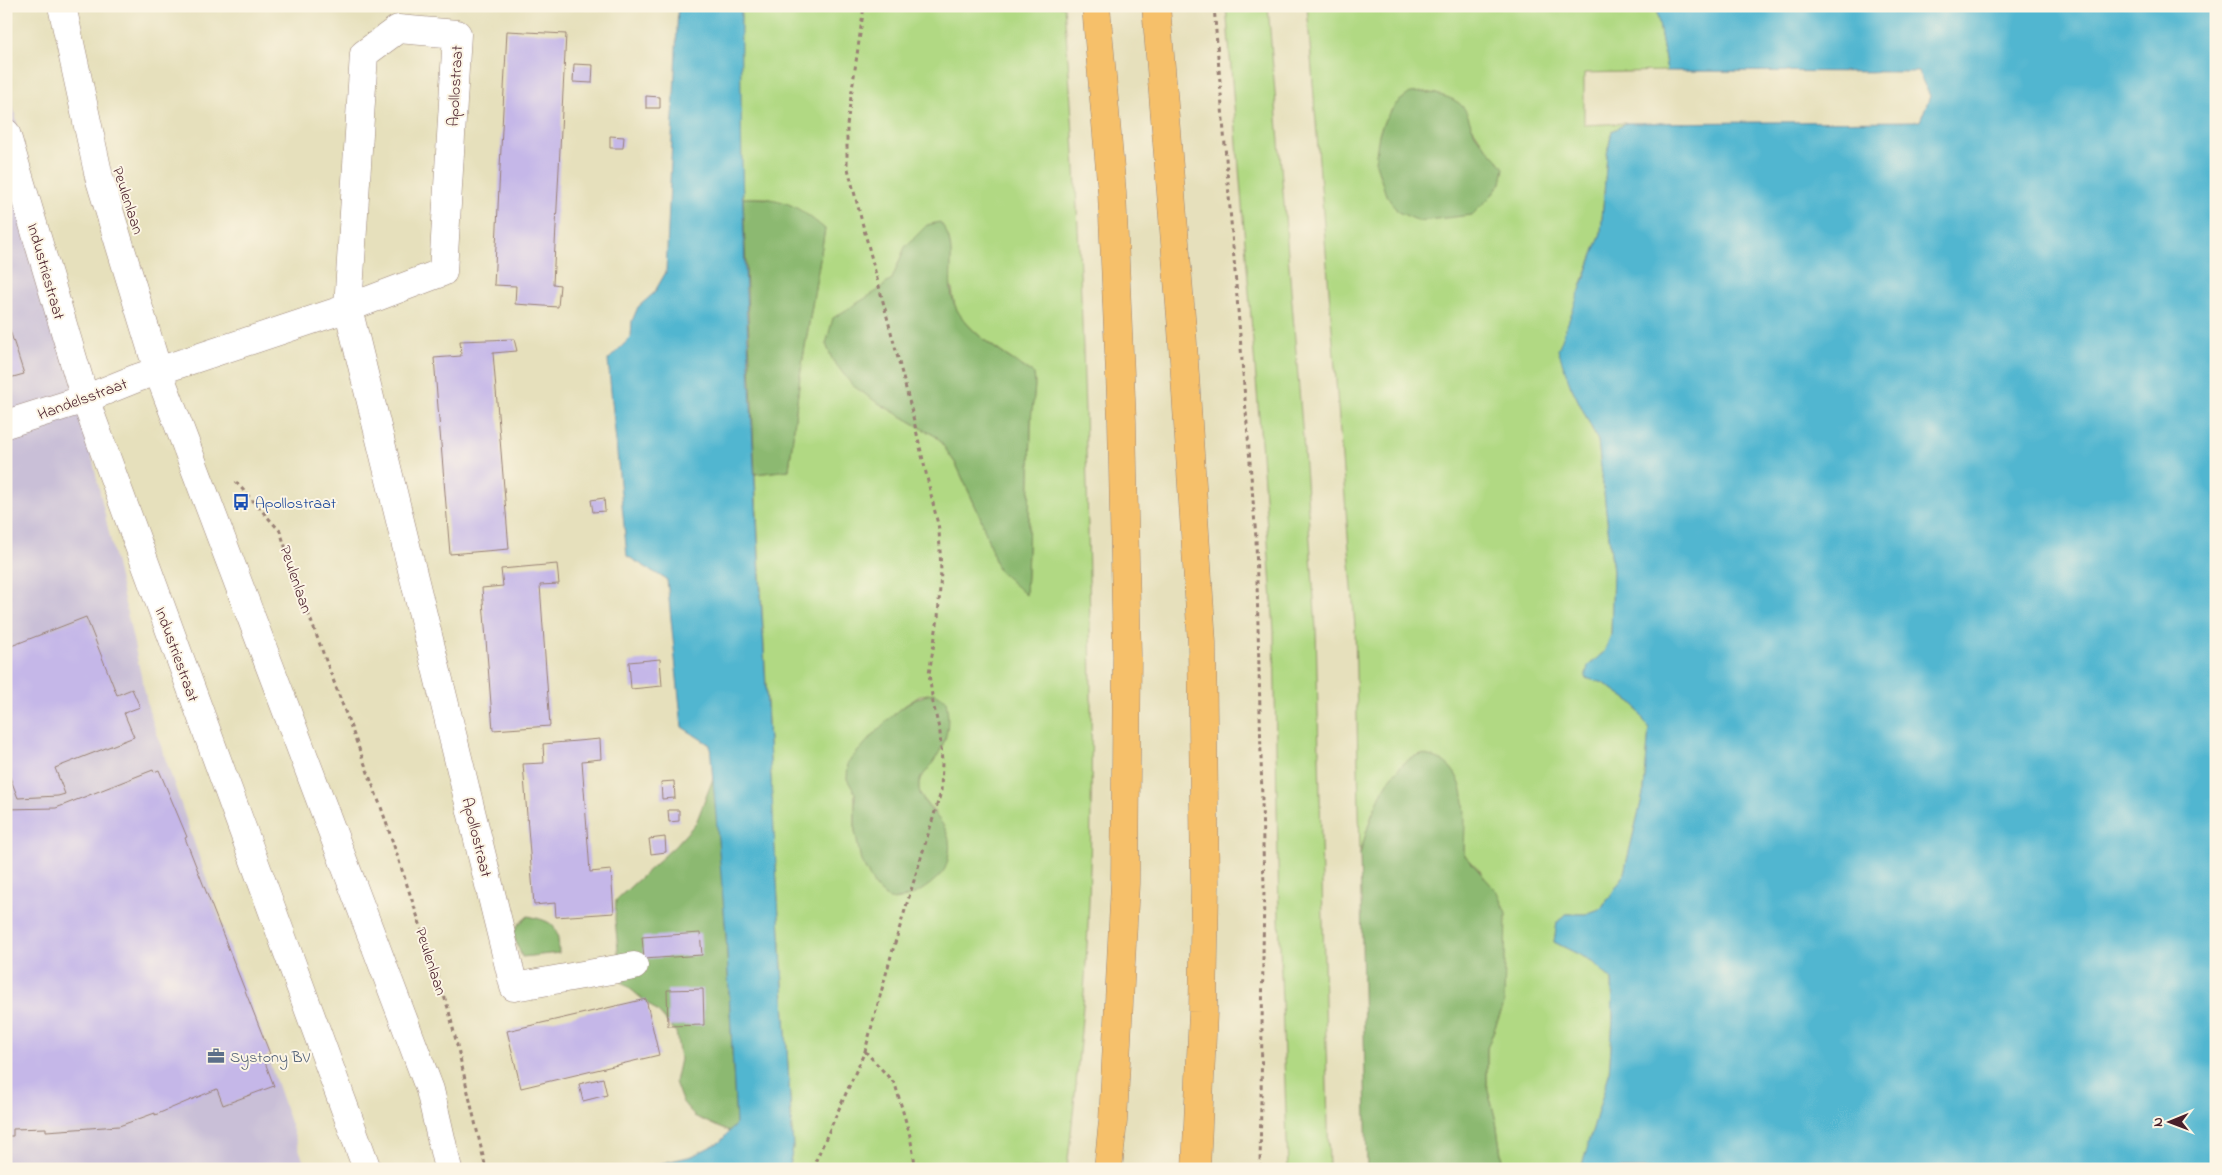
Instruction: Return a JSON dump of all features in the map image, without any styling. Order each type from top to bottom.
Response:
[{"type":"highway","points":[[1096,6],[1112,193],[1122,421],[1127,654],[1125,883],[1113,1121],[1108,1169]]},
{"type":"highway","points":[[1156,6],[1182,329],[1202,643],[1204,973],[1196,1169]]},
{"type":"street","name":"Peulenlaan","points":[[62,6],[99,177],[158,371],[430,1090],[448,1169]]},
{"type":"street","name":"Apollostraat","points":[[158,371],[348,308],[442,272],[457,34],[398,29],[364,54],[348,308],[514,987],[634,966]]},
{"type":"street","name":"Industriestraat","points":[[6,133],[85,399],[367,1169]]},
{"type":"street","name":"Handelsstraat","points":[[6,424],[85,399],[158,371]]},
{"type":"path","points":[[812,1169],[865,1051],[891,956],[941,792],[940,733],[929,674],[938,618],[941,572],[939,529],[910,404],[847,165],[847,125],[864,6]]},
{"type":"path","points":[[1214,6],[1256,538],[1264,888],[1260,1169]]},
{"type":"path","name":"Peulenlaan","points":[[235,482],[280,531],[301,594],[382,810],[448,1011],[486,1169]]},
{"type":"path","points":[[865,1051],[895,1084],[910,1136],[916,1169]]},
{"type":"shaded area","points":[[6,74],[149,711],[306,1169],[6,1169]]},
{"type":"green space","points":[[741,6],[1064,6],[1073,126],[1081,305],[1087,485],[1091,745],[1086,968],[1078,1069],[1067,1169],[788,1169],[793,1148],[755,474],[789,470],[800,376],[825,229],[767,198],[743,198],[739,103]],"holes":[[[892,279],[952,288],[956,308],[966,323],[994,347],[1034,374],[1035,386],[1031,415],[1026,595],[980,516],[956,464],[937,437],[875,401],[877,291]],[[935,693],[925,773],[918,789],[923,799],[935,812],[901,899],[890,900],[875,887],[855,831],[855,793],[898,710],[921,695]]]},
{"type":"green space","points":[[1226,6],[1268,6],[1304,451],[1316,629],[1329,1169],[1288,1169],[1279,918],[1274,631],[1262,454]]},
{"type":"green space","points":[[1307,6],[1656,6],[1667,71],[1584,73],[1584,125],[1627,123],[1612,131],[1607,155],[1601,233],[1581,286],[1570,384],[1598,441],[1613,571],[1611,635],[1604,652],[1588,666],[1604,683],[1634,704],[1649,729],[1644,790],[1623,877],[1602,908],[1586,914],[1565,914],[1557,923],[1554,942],[1592,961],[1612,980],[1613,1019],[1609,1074],[1581,1169],[1501,1169],[1502,1161],[1496,1121],[1487,1086],[1487,1048],[1504,1004],[1482,873],[1464,854],[1464,835],[1388,782],[1372,814],[1360,854],[1355,627]],"holes":[[[1425,92],[1442,96],[1453,103],[1467,119],[1491,154],[1499,161],[1501,183],[1472,215],[1379,134],[1391,111],[1401,100],[1408,96]]]},
{"type":"green space","points":[[1425,92],[1450,98],[1459,103],[1466,112],[1476,135],[1504,168],[1501,183],[1472,215],[1419,221],[1398,212],[1386,195],[1375,161],[1379,134],[1385,119],[1397,103],[1410,93]]},
{"type":"green space","points":[[743,198],[768,199],[788,204],[805,213],[825,229],[800,376],[789,470],[755,474]]},
{"type":"green space","points":[[940,222],[950,242],[951,293],[959,314],[977,334],[1034,374],[1026,595],[998,570],[980,516],[956,464],[937,437],[875,401],[852,385],[832,359],[826,344],[833,318],[877,291],[892,279],[905,247],[927,225]]},
{"type":"green space","points":[[935,693],[946,700],[948,720],[946,736],[940,752],[921,777],[919,784],[920,793],[924,801],[943,825],[947,834],[950,845],[948,859],[942,873],[925,888],[914,894],[890,900],[875,887],[861,861],[855,831],[855,793],[847,779],[848,762],[887,720],[898,711],[922,697]]},
{"type":"green space","points":[[1422,754],[1441,760],[1451,768],[1458,778],[1464,803],[1464,854],[1499,894],[1506,914],[1504,1004],[1487,1048],[1487,1086],[1496,1121],[1502,1161],[1501,1169],[1367,1169],[1360,854],[1377,803],[1390,779],[1409,759]]},
{"type":"green space","points":[[714,776],[726,934],[736,1124],[729,1132],[694,1116],[682,1101],[675,1082],[680,1059],[676,1032],[659,1013],[621,981],[615,919],[616,900],[675,846],[696,823]]},
{"type":"green space","points":[[528,916],[544,920],[553,926],[558,936],[559,953],[522,957],[513,934],[518,925]]},
{"type":"water","points":[[678,6],[741,6],[741,135],[747,329],[765,679],[793,1148],[788,1169],[638,1169],[692,1156],[720,1142],[736,1124],[726,934],[710,745],[682,727],[667,580],[627,556],[608,360],[631,337],[632,321],[638,307],[654,293],[666,272]]},
{"type":"water","points":[[1656,6],[2216,6],[2216,1169],[1581,1169],[1609,1074],[1613,1019],[1612,980],[1592,961],[1554,942],[1557,923],[1565,914],[1586,914],[1602,908],[1623,877],[1644,790],[1649,729],[1634,704],[1604,683],[1585,678],[1588,666],[1604,652],[1611,635],[1613,571],[1598,441],[1570,384],[1558,350],[1601,233],[1607,155],[1612,131],[1627,123],[1920,121],[1930,96],[1918,72],[1667,71]]},
{"type":"building","points":[[507,31],[566,34],[553,284],[560,285],[558,307],[515,304],[516,286],[494,285]]},
{"type":"building","points":[[574,64],[593,65],[592,83],[573,82]]},
{"type":"building","points":[[646,96],[660,97],[660,108],[646,108]]},
{"type":"building","points":[[610,136],[624,137],[623,148],[610,148]]},
{"type":"building","points":[[6,318],[24,374],[6,379]]},
{"type":"building","points":[[514,339],[517,351],[493,353],[509,549],[450,554],[434,358],[461,356],[460,341]]},
{"type":"building","points":[[604,498],[605,511],[593,512],[591,500]]},
{"type":"building","points":[[557,564],[559,584],[540,585],[550,726],[493,730],[482,588],[503,586],[501,569]]},
{"type":"building","points":[[86,617],[117,695],[132,689],[140,707],[124,713],[134,737],[55,768],[65,794],[18,798],[6,767],[6,648]]},
{"type":"building","points":[[660,659],[662,686],[631,689],[629,662]]},
{"type":"building","points":[[600,739],[601,759],[582,761],[590,872],[611,870],[614,913],[556,917],[555,903],[534,905],[523,764],[544,763],[543,744]]},
{"type":"building","points":[[153,770],[154,772],[159,770],[187,837],[185,838],[270,1054],[263,1057],[274,1086],[223,1105],[217,1089],[155,1115],[155,1113],[119,1126],[46,1131],[46,1128],[13,1129],[13,1136],[6,1136],[6,809],[56,808]]},
{"type":"building","points":[[674,781],[675,798],[662,799],[661,782]]},
{"type":"building","points":[[668,810],[679,810],[679,821],[669,822]]},
{"type":"building","points":[[665,837],[666,852],[651,854],[649,839]]},
{"type":"building","points":[[700,933],[702,955],[644,959],[642,937]]},
{"type":"building","points":[[703,989],[704,1025],[668,1026],[667,990]]},
{"type":"building","points":[[646,999],[659,1055],[521,1088],[507,1031]]},
{"type":"building","points":[[603,1078],[607,1095],[583,1101],[579,1084]]},
{"type":"place","name":"Apollostraat","points":[[241,502]]},
{"type":"place","name":"Systony BV","points":[[216,1056]]}]
